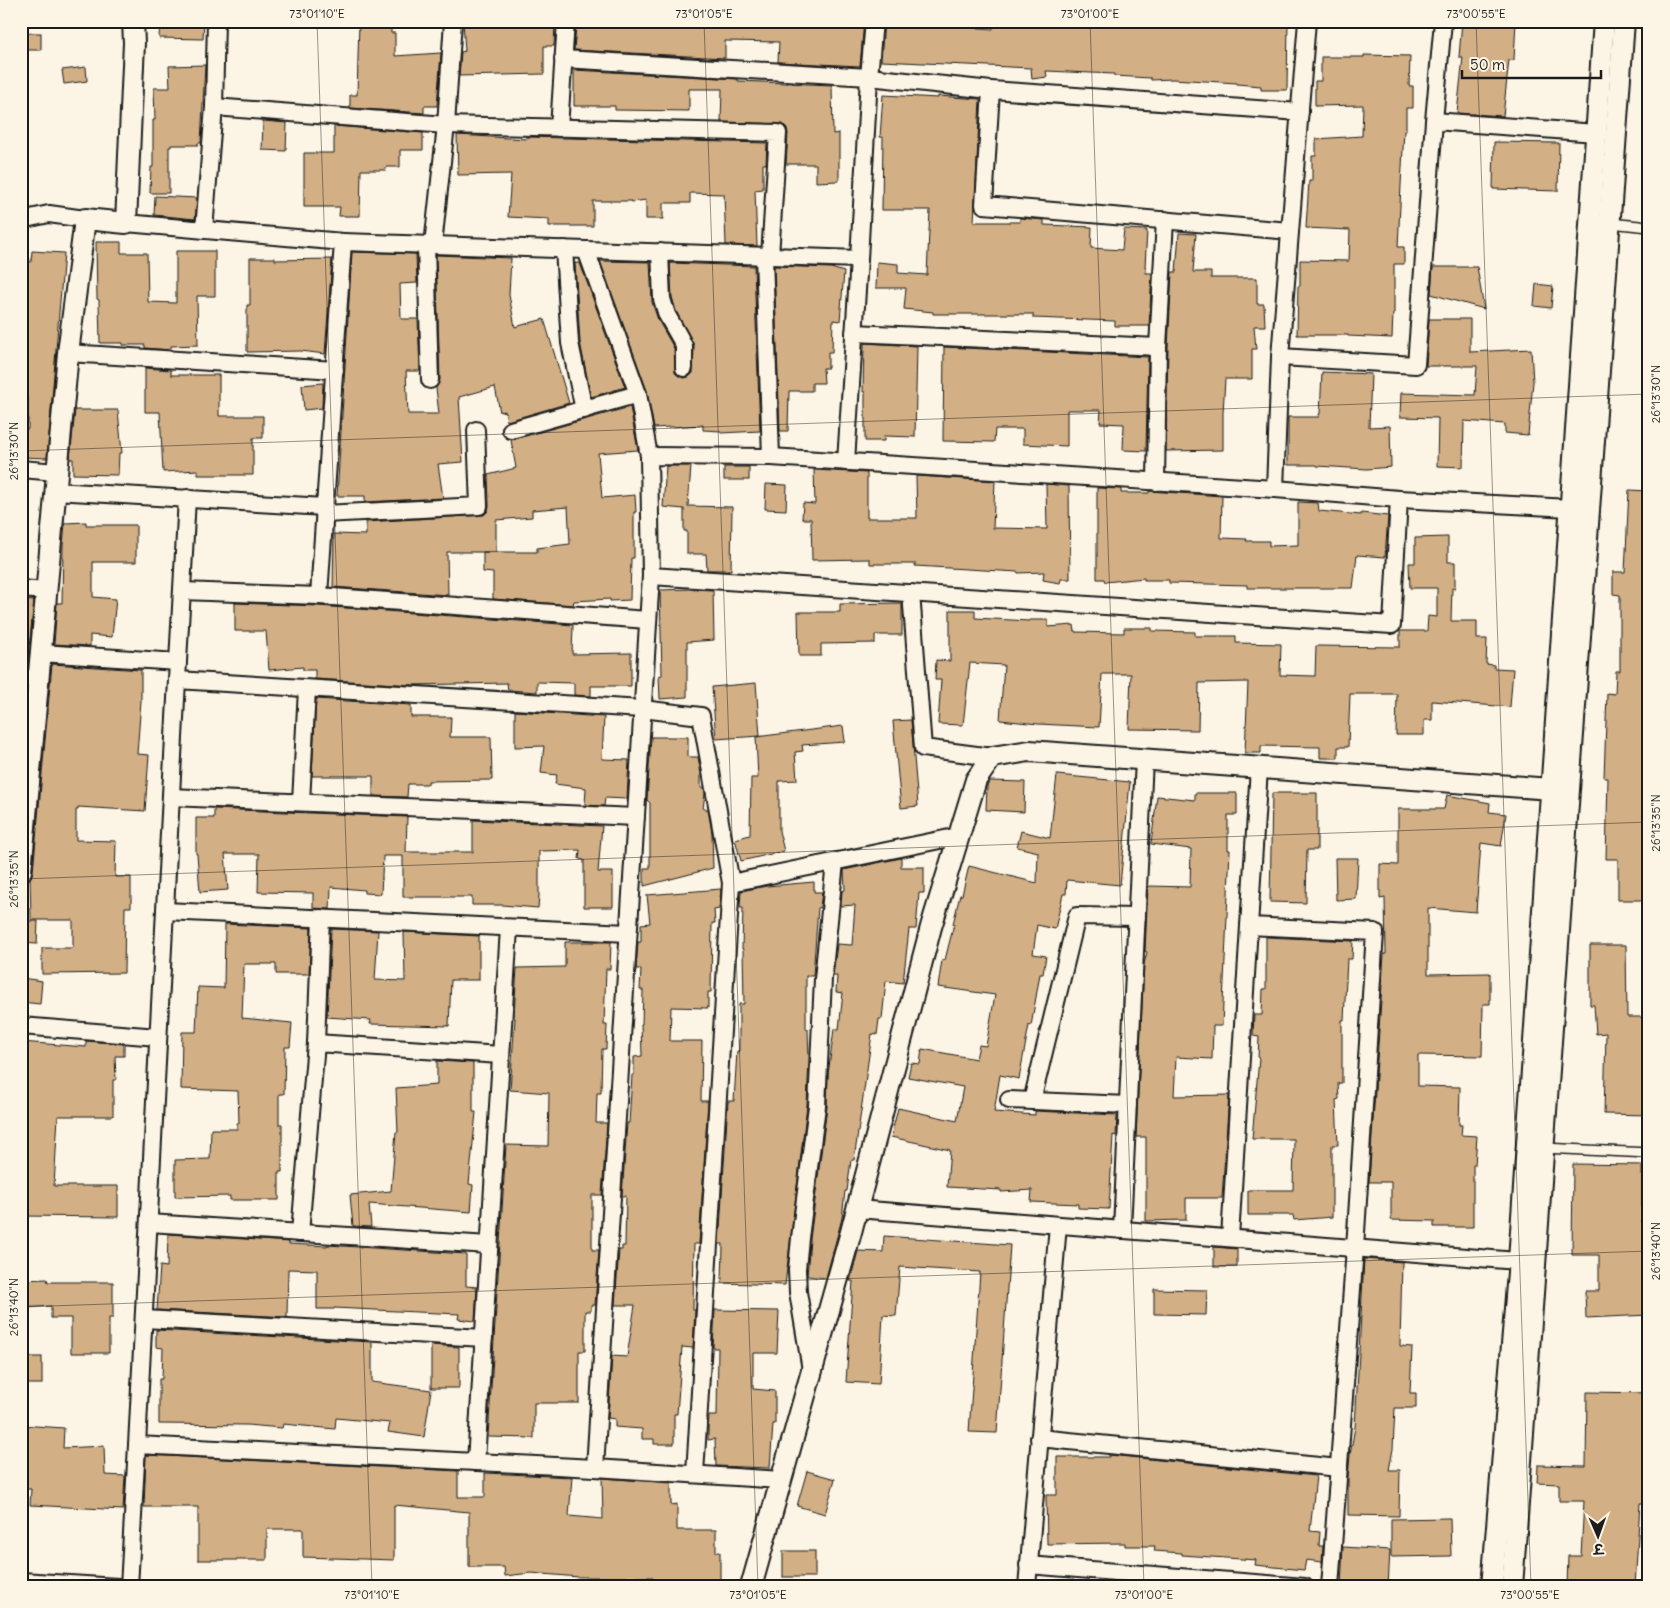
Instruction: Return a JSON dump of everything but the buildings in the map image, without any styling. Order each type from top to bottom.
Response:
[{"type":"street","points":[[126,223],[134,43],[133,21]]},
{"type":"street","points":[[204,230],[214,107],[216,21]]},
{"type":"street","points":[[430,380],[429,245],[446,125],[453,21]]},
{"type":"street","points":[[559,128],[566,21]]},
{"type":"street","points":[[846,462],[874,21]]},
{"type":"street","points":[[1275,489],[1280,357],[1307,21]]},
{"type":"street","points":[[1280,357],[1416,365],[1443,21]]},
{"type":"street","points":[[1492,1587],[1527,1261],[1543,1148],[1610,223],[1611,65],[1604,21]]},
{"type":"street","points":[[1512,1587],[1551,789],[1596,133],[1611,65],[1624,21]]},
{"type":"street","points":[[563,60],[869,77],[991,90],[1300,112]]},
{"type":"street","points":[[991,90],[984,205],[1290,231]]},
{"type":"street","points":[[214,107],[446,125],[778,133],[767,256],[771,457]]},
{"type":"street","points":[[1434,121],[1596,133]]},
{"type":"street","points":[[21,220],[49,214],[126,223],[343,242],[859,258]]},
{"type":"street","points":[[22,860],[30,679],[41,653],[68,353],[85,219]]},
{"type":"street","points":[[1156,482],[1158,347],[1165,220]]},
{"type":"street","points":[[319,596],[343,242]]},
{"type":"street","points":[[564,249],[570,343],[584,410]]},
{"type":"street","points":[[586,250],[638,394],[649,456],[651,576],[595,1468]]},
{"type":"street","points":[[660,252],[662,299],[667,314],[684,346],[684,368]]},
{"type":"street","points":[[854,333],[1158,347]]},
{"type":"street","points":[[68,353],[334,370]]},
{"type":"street","points":[[511,430],[638,394]]},
{"type":"street","points":[[21,469],[56,482],[187,498],[325,510],[480,506],[476,430]]},
{"type":"street","points":[[649,456],[771,457],[1275,489],[1399,499],[1570,508]]},
{"type":"street","points":[[129,1587],[187,498]]},
{"type":"street","points":[[651,576],[1392,625],[1399,499]]},
{"type":"street","points":[[21,589],[46,591]]},
{"type":"street","points":[[182,590],[319,596],[648,620]]},
{"type":"street","points":[[911,593],[923,748],[992,757],[1029,751],[1551,789]]},
{"type":"street","points":[[41,653],[178,662]]},
{"type":"street","points":[[177,680],[642,710],[701,716],[731,883],[695,1474]]},
{"type":"street","points":[[301,802],[307,688]]},
{"type":"street","points":[[751,1587],[857,1209],[931,927],[976,780],[992,757]]},
{"type":"street","points":[[1122,1230],[1144,759]]},
{"type":"street","points":[[1230,1238],[1259,768]]},
{"type":"street","points":[[171,797],[636,817]]},
{"type":"street","points":[[731,883],[959,836]]},
{"type":"street","points":[[811,1372],[798,1292],[797,1269],[817,1106],[823,980],[834,862]]},
{"type":"street","points":[[165,911],[628,933]]},
{"type":"street","points":[[1032,1101],[1077,916],[1136,917]]},
{"type":"street","points":[[300,1233],[316,1043],[321,918]]},
{"type":"street","points":[[1250,926],[1375,932],[1355,1248],[1330,1587]]},
{"type":"street","points":[[476,1462],[509,928]]},
{"type":"street","points":[[21,1026],[158,1037]]},
{"type":"street","points":[[316,1043],[501,1055]]},
{"type":"street","points":[[1010,1100],[1128,1105]]},
{"type":"street","points":[[857,1209],[1527,1261]]},
{"type":"street","points":[[148,1223],[489,1245]]},
{"type":"street","points":[[1026,1587],[1058,1225]]},
{"type":"street","points":[[144,1319],[484,1338]]},
{"type":"street","points":[[1039,1438],[1338,1468]]},
{"type":"street","points":[[137,1445],[595,1468],[781,1480]]},
{"type":"street","points":[[1028,1565],[1305,1587]]},
{"type":"street","points":[[21,1581],[118,1587]]},
{"type":"lane","points":[[1610,223],[1649,227]]},
{"type":"lane","points":[[1543,1148],[1649,1152]]}]
